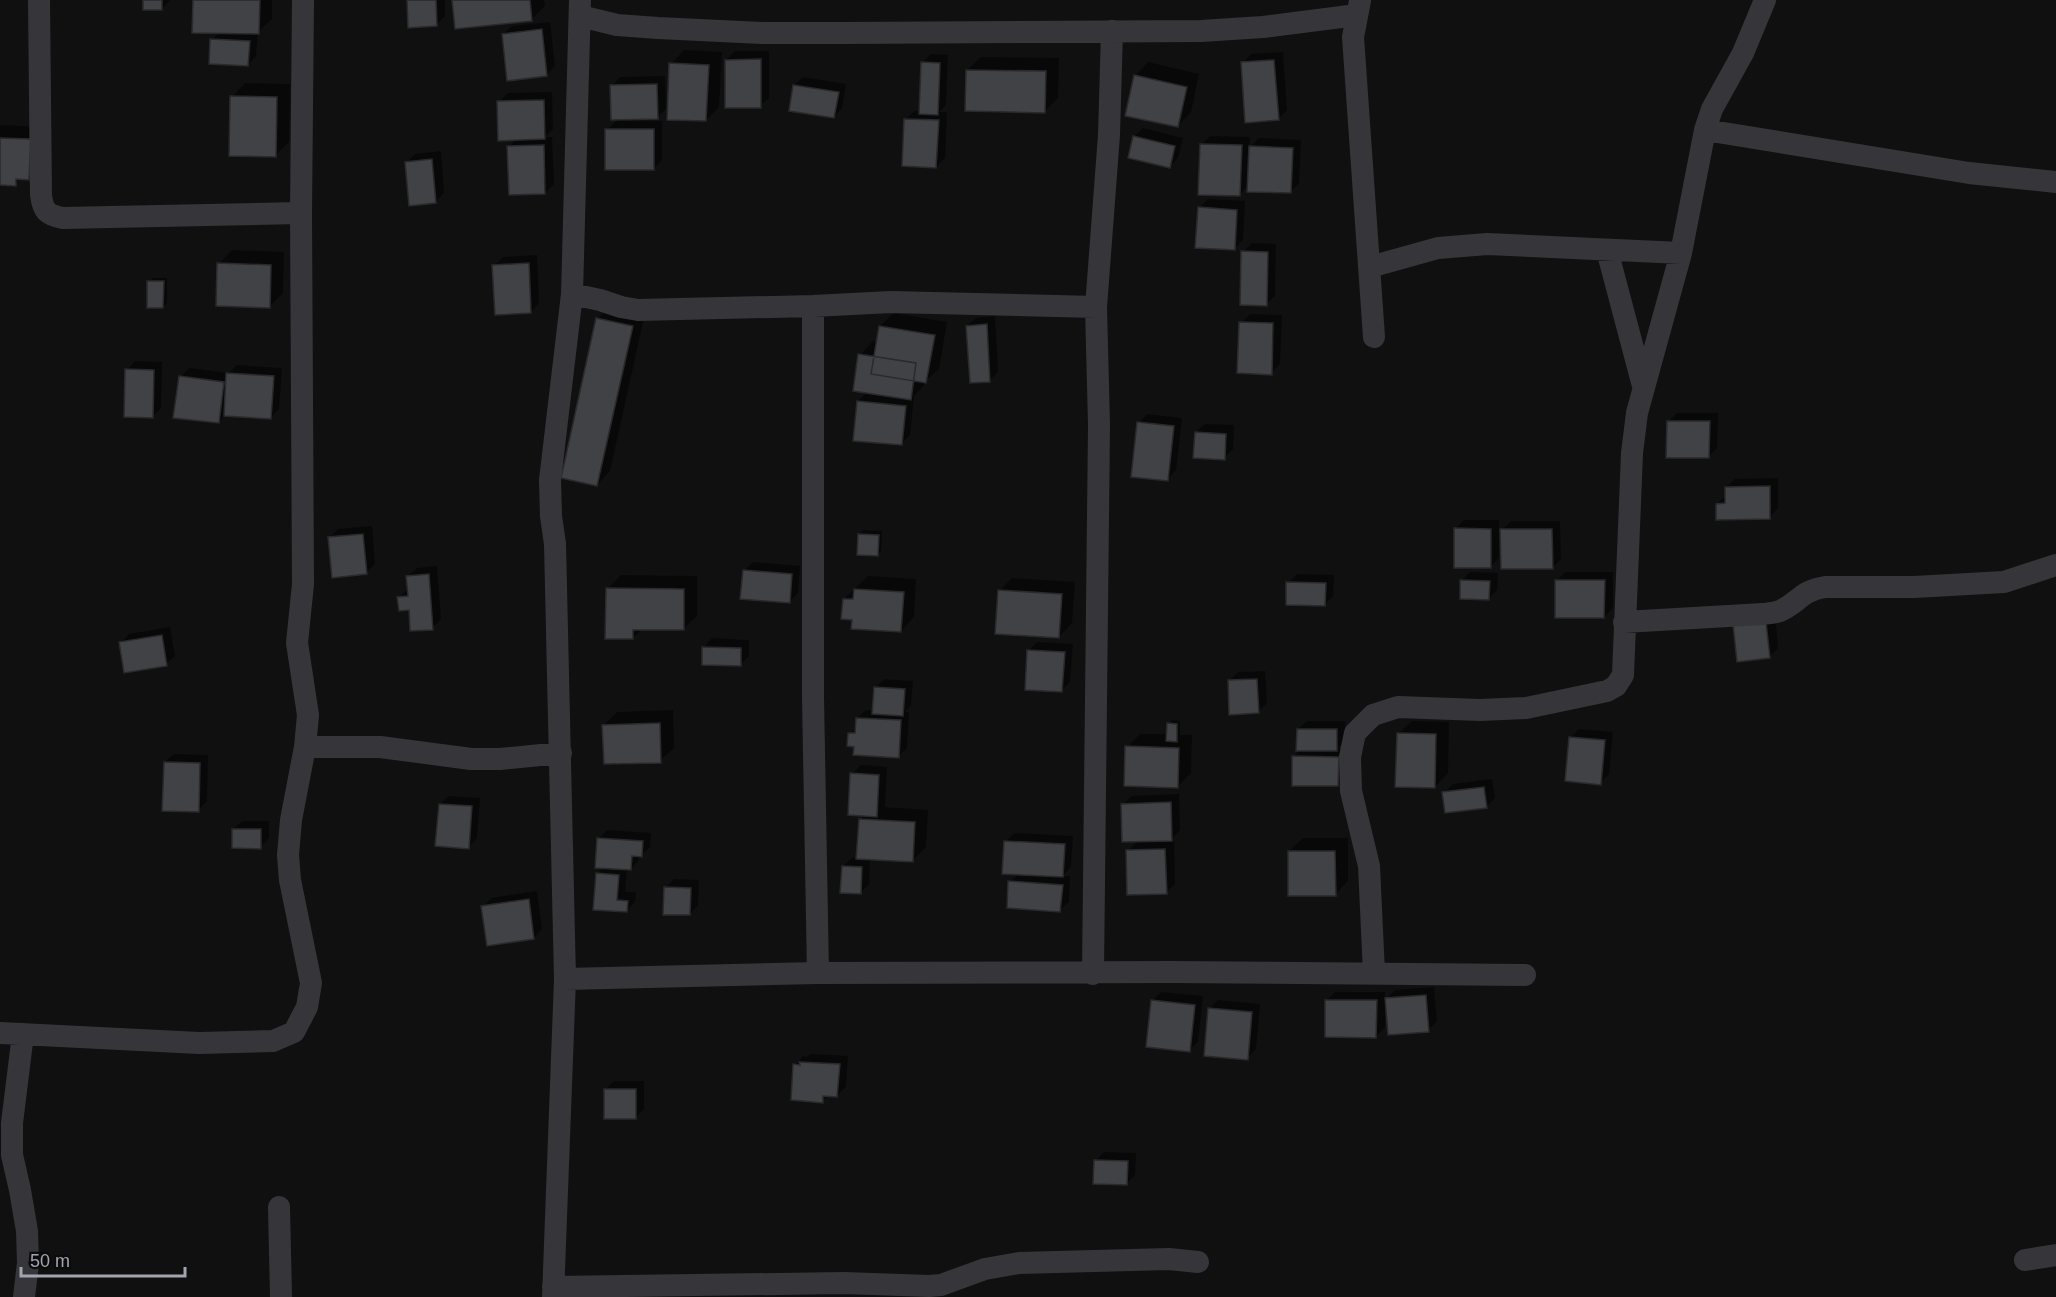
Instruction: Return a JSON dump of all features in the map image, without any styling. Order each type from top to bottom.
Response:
[{"type":"street","points":[[39,0],[41,195],[43,209],[50,216],[63,218],[301,213]]},
{"type":"street","points":[[0,1032],[199,1042],[273,1041],[294,1032],[307,1007],[311,983],[290,880],[288,855],[291,820],[305,747],[308,715],[297,643],[303,584],[301,213],[303,0]]},
{"type":"street","points":[[1374,974],[1369,866],[1351,791],[1350,757],[1355,733],[1373,715],[1398,707],[1480,710],[1526,708],[1607,691],[1616,686],[1623,675],[1632,453],[1643,386],[1681,253],[1705,130],[1712,109],[1743,53],[1765,0]]},
{"type":"street","points":[[1198,1262],[1169,1259],[1019,1263],[985,1269],[929,1287],[844,1283],[553,1292],[565,979],[555,544],[551,516],[550,480],[572,294],[580,8],[617,25],[762,33],[1201,31],[1263,27],[1359,7],[1353,37],[1374,337]]},
{"type":"street","points":[[1093,974],[1099,425],[1096,307],[1109,135],[1112,31]]},
{"type":"street","points":[[1705,130],[1969,173],[2056,182]]},
{"type":"street","points":[[1370,267],[1438,248],[1487,244],[1681,253]]},
{"type":"street","points":[[1606,250],[1643,386]]},
{"type":"street","points":[[572,294],[638,310],[891,302],[1096,307]]},
{"type":"street","points":[[813,306],[813,697],[818,973]]},
{"type":"street","points":[[1624,622],[1781,611],[1812,589],[1825,587],[1914,587],[2004,582],[2056,565]]},
{"type":"street","points":[[305,747],[380,747],[471,759],[500,759],[561,753]]},
{"type":"street","points":[[565,979],[818,973],[1525,975]]},
{"type":"street","points":[[23,1034],[12,1123],[12,1155],[27,1232],[28,1263],[24,1297]]},
{"type":"street","points":[[279,1208],[281,1297]]},
{"type":"street","points":[[2025,1260],[2056,1255]]},
{"type":"building","points":[[143,0],[162,0],[162,10],[143,10]]},
{"type":"building","points":[[193,0],[260,0],[259,34],[192,33]]},
{"type":"building","points":[[407,0],[436,0],[437,26],[408,28]]},
{"type":"building","points":[[452,0],[530,0],[532,21],[455,29]]},
{"type":"building","points":[[542,29],[547,76],[507,81],[502,34]]},
{"type":"building","points":[[210,39],[250,41],[248,66],[209,64]]},
{"type":"building","points":[[761,59],[761,108],[725,108],[725,60]]},
{"type":"building","points":[[1274,60],[1279,120],[1245,123],[1241,62]]},
{"type":"building","points":[[921,62],[940,63],[938,115],[919,114]]},
{"type":"building","points":[[669,63],[709,65],[706,121],[667,120]]},
{"type":"building","points":[[966,70],[1046,71],[1045,113],[965,111]]},
{"type":"building","points":[[1134,75],[1187,87],[1178,127],[1125,116]]},
{"type":"building","points":[[657,84],[658,119],[611,120],[610,85]]},
{"type":"building","points":[[793,85],[839,92],[834,118],[789,111]]},
{"type":"building","points":[[230,96],[277,97],[276,157],[229,156]]},
{"type":"building","points":[[544,100],[545,139],[498,141],[497,101]]},
{"type":"building","points":[[904,119],[939,120],[936,168],[902,166]]},
{"type":"building","points":[[605,129],[654,129],[654,170],[605,170]]},
{"type":"building","points":[[1133,136],[1175,146],[1170,168],[1128,158]]},
{"type":"building","points":[[0,138],[31,139],[29,180],[16,179],[16,186],[0,185]]},
{"type":"building","points":[[1200,144],[1242,145],[1240,196],[1198,195]]},
{"type":"building","points":[[544,145],[545,194],[509,195],[507,146]]},
{"type":"building","points":[[1249,146],[1293,148],[1291,193],[1247,192]]},
{"type":"building","points":[[432,159],[436,203],[409,206],[405,162]]},
{"type":"building","points":[[1198,207],[1237,210],[1235,250],[1195,248]]},
{"type":"building","points":[[1241,251],[1268,252],[1267,306],[1240,305]]},
{"type":"building","points":[[217,263],[271,265],[270,308],[216,306]]},
{"type":"building","points":[[529,263],[531,313],[495,315],[492,265]]},
{"type":"building","points":[[147,281],[164,281],[163,308],[147,308]]},
{"type":"building","points":[[596,318],[633,326],[597,486],[561,478]]},
{"type":"building","points":[[1239,322],[1273,323],[1272,375],[1237,373]]},
{"type":"building","points":[[987,324],[990,382],[970,383],[966,326]]},
{"type":"building","points":[[879,326],[935,335],[926,383],[871,374]]},
{"type":"building","points":[[858,354],[916,363],[911,400],[853,391]]},
{"type":"building","points":[[125,369],[154,370],[153,418],[124,417]]},
{"type":"building","points":[[226,373],[274,376],[271,419],[224,416]]},
{"type":"building","points":[[179,376],[224,382],[219,423],[173,418]]},
{"type":"building","points":[[857,401],[906,406],[902,445],[853,441]]},
{"type":"building","points":[[1667,421],[1710,421],[1709,458],[1666,458]]},
{"type":"building","points":[[1137,422],[1174,426],[1168,481],[1131,477]]},
{"type":"building","points":[[1195,432],[1226,434],[1225,460],[1193,458]]},
{"type":"building","points":[[1770,486],[1770,519],[1716,520],[1716,504],[1725,503],[1725,487]]},
{"type":"building","points":[[1454,528],[1491,529],[1491,568],[1454,568]]},
{"type":"building","points":[[1500,529],[1552,529],[1553,569],[1501,569]]},
{"type":"building","points":[[363,534],[367,574],[332,578],[328,537]]},
{"type":"building","points":[[858,534],[879,535],[878,556],[857,555]]},
{"type":"building","points":[[743,570],[792,574],[790,603],[740,599]]},
{"type":"building","points":[[429,574],[433,630],[410,631],[409,610],[399,611],[397,597],[408,596],[406,576]]},
{"type":"building","points":[[1460,580],[1490,581],[1489,600],[1460,599]]},
{"type":"building","points":[[1555,580],[1605,580],[1604,618],[1555,618]]},
{"type":"building","points":[[1286,582],[1326,583],[1325,606],[1286,605]]},
{"type":"building","points":[[606,588],[684,589],[684,630],[633,630],[633,639],[605,639]]},
{"type":"building","points":[[854,589],[904,592],[901,632],[851,629],[852,620],[841,619],[843,599],[853,599]]},
{"type":"building","points":[[998,590],[1062,594],[1059,638],[995,634]]},
{"type":"building","points":[[1766,622],[1770,658],[1737,662],[1733,624]]},
{"type":"building","points":[[162,635],[167,666],[124,673],[119,642]]},
{"type":"building","points":[[702,647],[741,648],[741,666],[702,665]]},
{"type":"building","points":[[1027,650],[1065,652],[1062,692],[1025,690]]},
{"type":"building","points":[[1257,679],[1259,713],[1229,715],[1228,680]]},
{"type":"building","points":[[874,687],[905,689],[903,716],[872,714]]},
{"type":"building","points":[[856,718],[901,720],[899,758],[853,755],[854,747],[847,746],[848,733],[855,733]]},
{"type":"building","points":[[660,723],[661,763],[604,764],[602,725]]},
{"type":"building","points":[[1167,723],[1177,724],[1177,742],[1166,741]]},
{"type":"building","points":[[1297,729],[1337,729],[1337,751],[1296,751]]},
{"type":"building","points":[[1397,733],[1436,734],[1435,788],[1395,787]]},
{"type":"building","points":[[1569,737],[1605,740],[1601,785],[1565,781]]},
{"type":"building","points":[[1125,746],[1179,748],[1178,788],[1124,786]]},
{"type":"building","points":[[1292,756],[1339,757],[1338,786],[1292,786]]},
{"type":"building","points":[[164,762],[200,763],[199,812],[162,811]]},
{"type":"building","points":[[850,773],[879,775],[877,817],[848,815]]},
{"type":"building","points":[[1484,787],[1487,808],[1445,813],[1442,792]]},
{"type":"building","points":[[1171,802],[1172,841],[1122,842],[1121,804]]},
{"type":"building","points":[[439,804],[472,806],[469,849],[435,846]]},
{"type":"building","points":[[859,819],[915,822],[913,862],[856,859]]},
{"type":"building","points":[[232,829],[261,829],[261,849],[232,848]]},
{"type":"building","points":[[597,838],[643,841],[642,857],[632,856],[631,870],[595,868]]},
{"type":"building","points":[[1004,841],[1065,844],[1063,877],[1002,874]]},
{"type":"building","points":[[1165,849],[1167,894],[1127,895],[1126,850]]},
{"type":"building","points":[[1288,851],[1335,851],[1336,896],[1288,896]]},
{"type":"building","points":[[842,866],[862,867],[861,894],[840,893]]},
{"type":"building","points":[[596,873],[619,875],[617,900],[628,901],[627,912],[593,910]]},
{"type":"building","points":[[1008,881],[1063,885],[1060,912],[1007,908]]},
{"type":"building","points":[[664,887],[691,888],[690,915],[663,915]]},
{"type":"building","points":[[529,899],[534,939],[487,946],[481,906]]},
{"type":"building","points":[[1426,995],[1429,1032],[1388,1035],[1385,998]]},
{"type":"building","points":[[1151,1000],[1195,1005],[1190,1052],[1146,1047]]},
{"type":"building","points":[[1325,1000],[1377,1000],[1376,1038],[1325,1037]]},
{"type":"building","points":[[1208,1008],[1252,1012],[1248,1060],[1204,1056]]},
{"type":"building","points":[[799,1062],[840,1064],[837,1097],[823,1096],[823,1103],[791,1100],[793,1064],[800,1065]]},
{"type":"building","points":[[604,1089],[636,1089],[636,1119],[604,1119]]},
{"type":"building","points":[[1094,1160],[1128,1161],[1127,1185],[1093,1184]]}]
